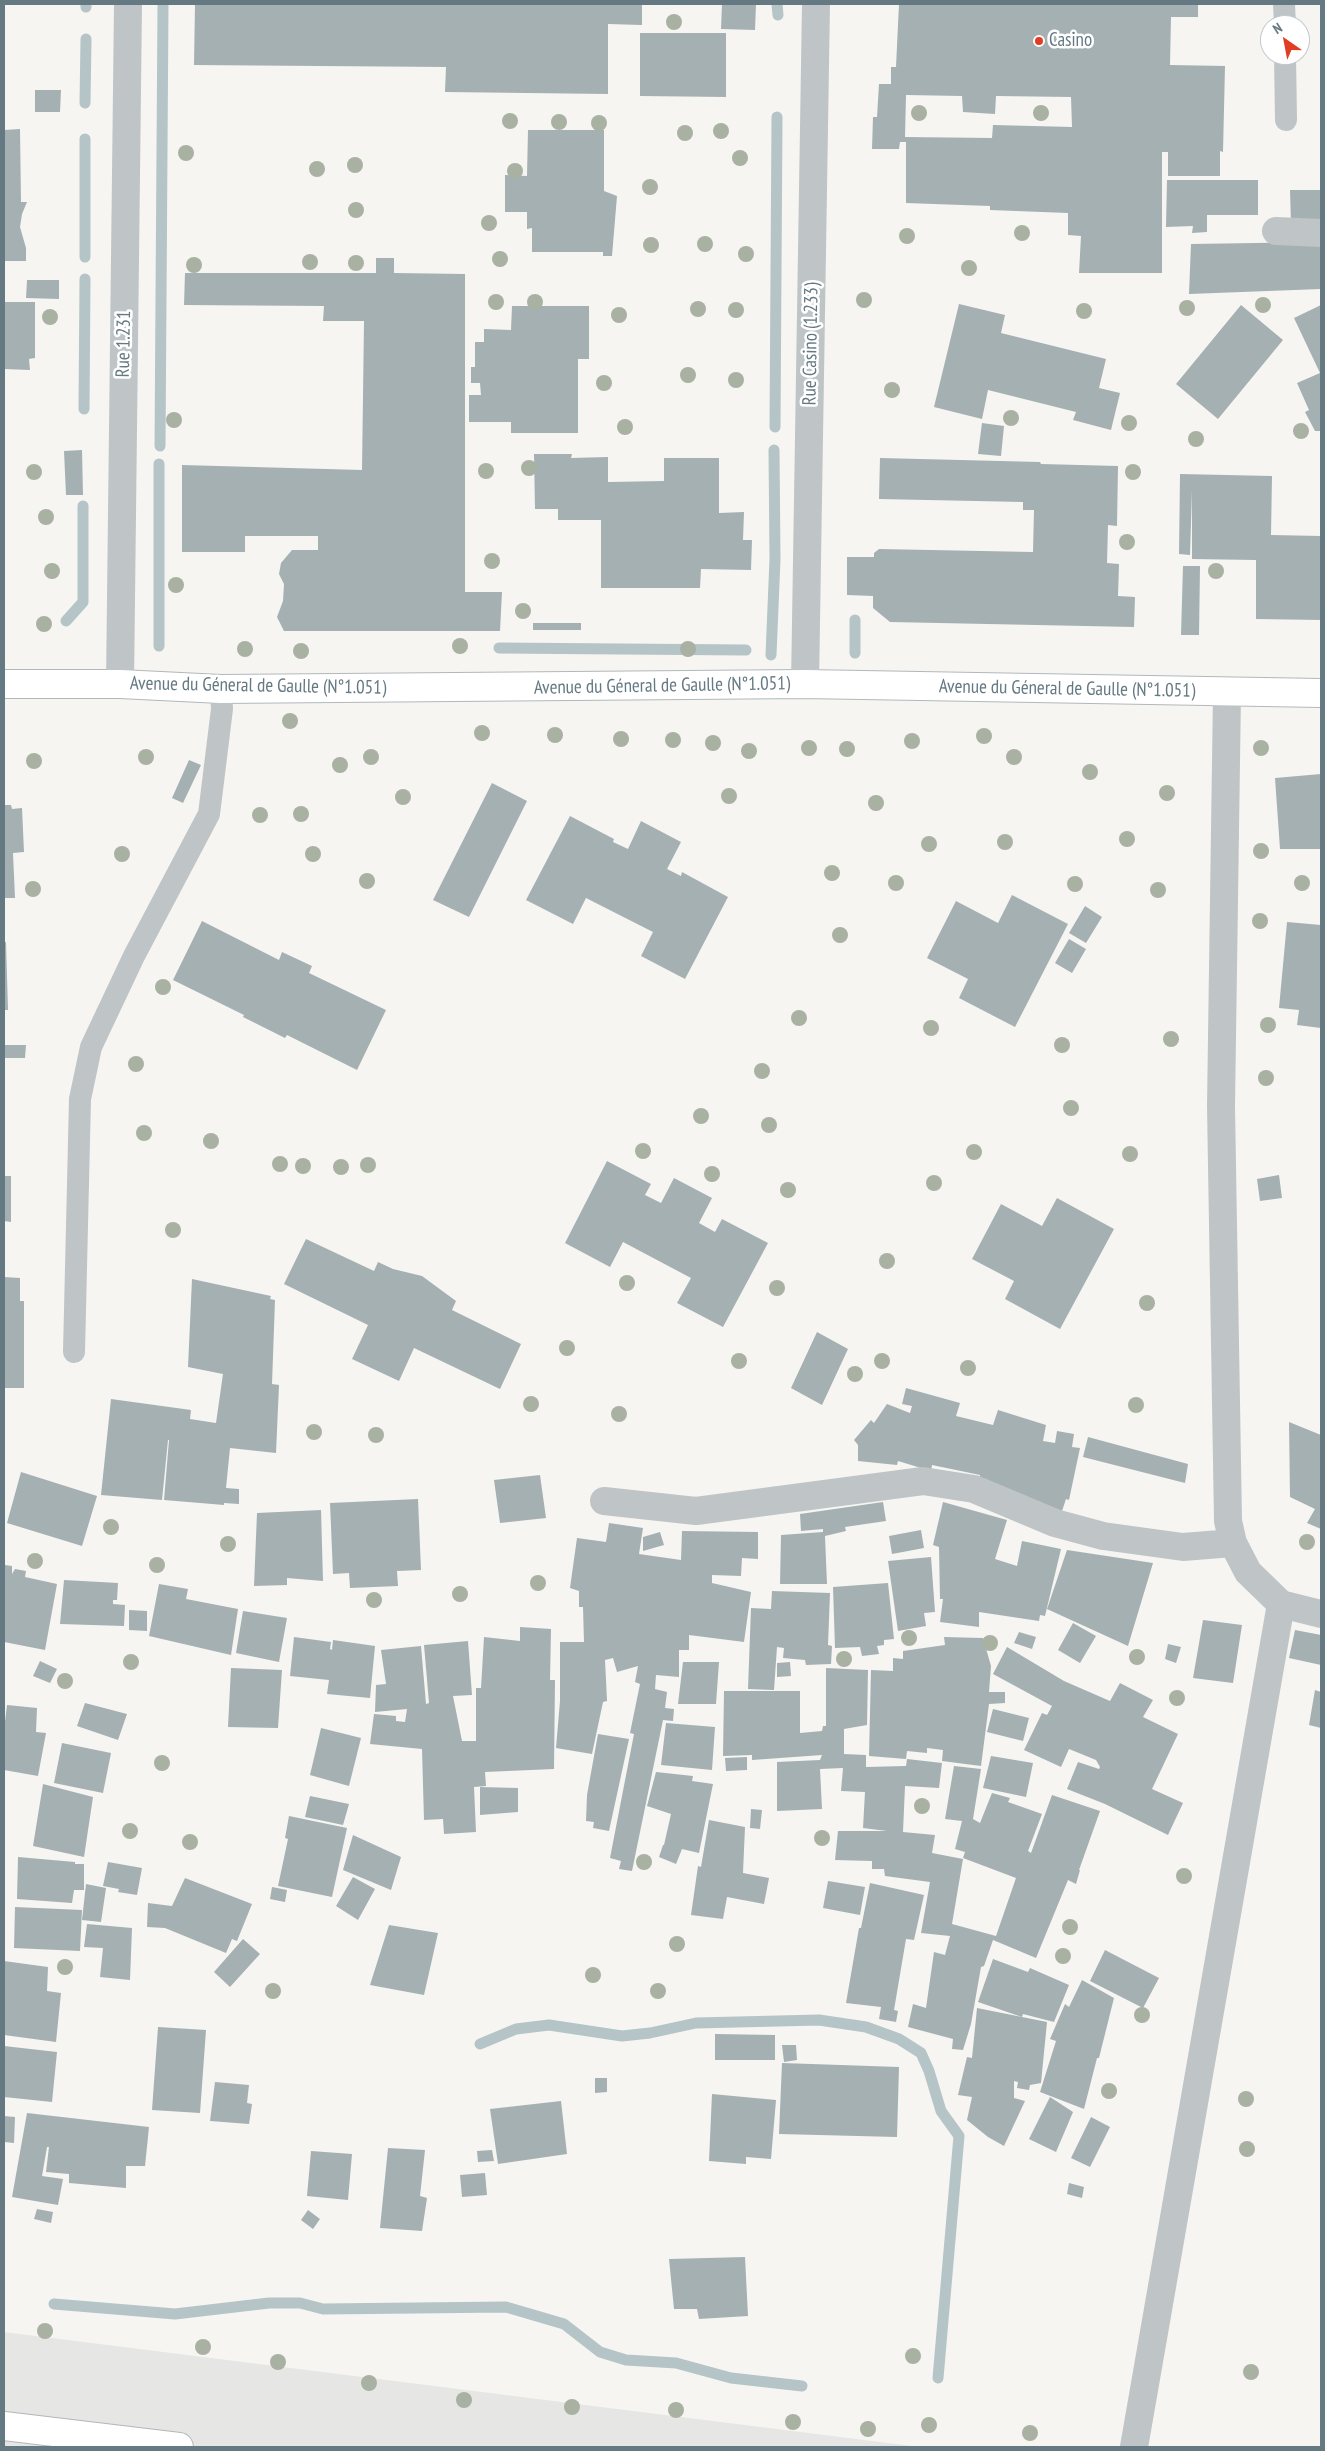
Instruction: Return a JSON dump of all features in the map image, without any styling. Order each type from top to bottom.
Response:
[{"type":"main road","name":"Avenue du Géneral de Gaulle (N°1.051)","points":[[4,684],[120,684],[221,689],[805,684],[1227,693],[1321,693]]},
{"type":"main road","points":[[8,2426],[179,2447]]},
{"type":"street","name":"Rue 1.231","points":[[120,684],[128,4]]},
{"type":"street","name":"Rue Casino (1.233)","points":[[805,684],[816,4]]},
{"type":"street","points":[[1276,231],[1321,233]]},
{"type":"street","points":[[1227,693],[1221,1106],[1228,1521],[1233,1543],[1248,1572],[1281,1604],[1321,1614]]},
{"type":"street","points":[[604,1501],[696,1511],[923,1481],[974,1489],[1055,1523],[1103,1536],[1183,1546],[1233,1543]]},
{"type":"street","points":[[1134,2447],[1281,1604]]},
{"type":"lane","points":[[1285,65],[1286,120]]},
{"type":"lane","points":[[74,1352],[80,1100],[91,1047],[134,956],[209,814],[222,709],[221,689]]},
{"type":"shaded area","points":[[4,2332],[920,2447],[4,2447]]},
{"type":"building","points":[[195,4],[642,4],[642,25],[608,24],[608,94],[445,92],[446,67],[194,65]]},
{"type":"building","points":[[722,4],[756,4],[755,30],[721,29]]},
{"type":"building","points":[[899,4],[1198,4],[1198,17],[1171,17],[1170,65],[1225,66],[1223,152],[1220,151],[1220,176],[1168,176],[1168,152],[1162,152],[1162,273],[1079,273],[1081,236],[1068,235],[1068,213],[990,210],[990,206],[906,203],[906,142],[900,142],[899,149],[872,149],[873,117],[877,117],[879,84],[891,84],[891,67],[896,67]],"holes":[[[906,95],[962,96],[963,112],[995,114],[996,96],[1071,97],[1072,127],[993,125],[992,138],[905,137]]]},
{"type":"building","points":[[640,33],[726,33],[726,97],[640,96]]},
{"type":"building","points":[[35,90],[61,90],[60,112],[35,112]]},
{"type":"building","points":[[20,129],[21,202],[27,202],[22,214],[20,227],[26,248],[26,261],[4,261],[4,130]]},
{"type":"building","points":[[528,130],[604,130],[604,191],[617,196],[612,256],[603,256],[603,252],[532,252],[532,228],[527,229],[527,212],[505,212],[505,175],[527,176]]},
{"type":"building","points":[[1167,180],[1258,180],[1258,215],[1207,215],[1207,232],[1192,233],[1193,226],[1166,227]]},
{"type":"building","points":[[1290,190],[1321,190],[1321,224],[1291,225]]},
{"type":"building","points":[[1321,242],[1321,289],[1189,294],[1191,244]]},
{"type":"building","points":[[376,258],[394,258],[394,273],[465,274],[465,592],[502,592],[500,631],[284,631],[277,617],[283,601],[284,584],[279,574],[281,563],[292,550],[318,550],[318,536],[245,536],[245,552],[182,552],[182,465],[362,470],[364,321],[323,321],[324,306],[184,305],[185,273],[376,273]]},
{"type":"building","points":[[27,280],[59,280],[59,299],[26,298]]},
{"type":"building","points":[[4,302],[35,302],[35,358],[29,359],[30,370],[4,369]]},
{"type":"building","points":[[959,304],[1005,315],[1001,333],[1106,359],[1099,388],[1120,393],[1111,430],[1073,420],[1076,412],[988,390],[982,419],[934,407]]},
{"type":"building","points":[[1241,305],[1283,340],[1218,419],[1176,384]]},
{"type":"building","points":[[1321,305],[1321,431],[1315,431],[1305,412],[1309,410],[1297,383],[1320,373],[1294,318]]},
{"type":"building","points":[[512,306],[589,306],[589,359],[578,359],[578,433],[511,433],[511,422],[469,422],[469,395],[481,395],[480,383],[471,383],[471,367],[475,367],[475,342],[484,342],[484,329],[511,330]]},
{"type":"building","points":[[982,423],[1004,426],[1001,456],[978,454]]},
{"type":"building","points":[[82,450],[83,495],[66,495],[64,451]]},
{"type":"building","points":[[534,454],[572,454],[571,458],[608,457],[608,482],[664,481],[664,458],[719,458],[719,513],[744,512],[743,540],[752,540],[751,570],[701,569],[700,588],[601,588],[601,520],[558,520],[558,509],[535,509]]},
{"type":"building","points":[[880,458],[1118,466],[1117,526],[1108,525],[1107,563],[1119,564],[1118,596],[1135,597],[1134,627],[890,622],[873,608],[873,596],[847,595],[847,557],[874,557],[874,553],[879,549],[1033,552],[1034,510],[1023,510],[1023,502],[879,499]]},
{"type":"building","points":[[1180,474],[1272,476],[1271,535],[1321,536],[1321,620],[1256,619],[1256,560],[1192,559],[1192,490],[1190,555],[1179,554]]},
{"type":"building","points":[[1183,566],[1200,566],[1199,635],[1181,635]]},
{"type":"building","points":[[533,623],[581,623],[581,630],[533,630]]},
{"type":"building","points":[[189,760],[201,765],[183,803],[172,798]]},
{"type":"building","points":[[1321,774],[1321,849],[1280,849],[1275,778]]},
{"type":"building","points":[[492,783],[527,801],[469,917],[433,900]]},
{"type":"building","points":[[4,805],[11,805],[12,809],[22,808],[24,852],[13,853],[15,898],[4,898]]},
{"type":"building","points":[[570,816],[614,839],[613,842],[628,849],[641,821],[681,842],[667,869],[681,876],[682,872],[728,897],[685,979],[641,956],[653,932],[586,898],[573,924],[526,900]]},
{"type":"building","points":[[1012,895],[1068,924],[1015,1027],[959,998],[968,979],[927,958],[956,901],[998,923]]},
{"type":"building","points":[[1085,906],[1102,917],[1086,943],[1069,933]]},
{"type":"building","points":[[202,921],[279,960],[282,952],[312,966],[309,973],[386,1010],[357,1070],[287,1035],[285,1038],[243,1017],[244,1015],[173,980]]},
{"type":"building","points":[[1287,922],[1321,925],[1321,1028],[1297,1025],[1299,1010],[1279,1008]]},
{"type":"building","points":[[1069,939],[1086,949],[1072,973],[1055,963]]},
{"type":"building","points":[[4,942],[6,942],[8,1010],[4,1010]]},
{"type":"building","points":[[5,1045],[26,1045],[25,1058],[5,1058]]},
{"type":"building","points":[[607,1161],[651,1184],[645,1195],[661,1203],[674,1178],[712,1198],[699,1223],[715,1232],[722,1219],[768,1243],[723,1327],[677,1303],[691,1278],[623,1242],[610,1267],[565,1243]]},
{"type":"building","points":[[1279,1175],[1282,1198],[1260,1201],[1257,1179]]},
{"type":"building","points":[[4,1176],[11,1176],[11,1222],[4,1221]]},
{"type":"building","points":[[1057,1198],[1114,1229],[1060,1329],[1005,1299],[1014,1281],[972,1259],[1001,1204],[1042,1226]]},
{"type":"building","points":[[306,1239],[374,1271],[378,1262],[393,1269],[422,1276],[456,1301],[452,1310],[521,1344],[500,1389],[414,1348],[399,1381],[352,1359],[368,1325],[284,1284]]},
{"type":"building","points":[[4,1277],[20,1278],[20,1301],[24,1301],[24,1388],[4,1388]]},
{"type":"building","points":[[192,1279],[271,1296],[270,1299],[275,1300],[272,1384],[279,1385],[276,1453],[230,1448],[226,1488],[239,1489],[239,1504],[224,1503],[224,1505],[164,1500],[169,1440],[162,1500],[101,1495],[111,1399],[191,1410],[190,1419],[216,1423],[223,1374],[188,1367]]},
{"type":"building","points":[[817,1332],[848,1349],[822,1405],[791,1388]]},
{"type":"building","points":[[906,1388],[960,1403],[956,1416],[993,1425],[998,1410],[1046,1425],[1043,1441],[1055,1443],[1057,1431],[1074,1434],[1072,1447],[1080,1448],[1069,1500],[1066,1499],[1062,1511],[980,1483],[980,1475],[932,1465],[931,1471],[898,1461],[897,1465],[858,1461],[858,1445],[854,1440],[871,1420],[874,1423],[887,1404],[910,1413],[912,1406],[902,1404]]},
{"type":"building","points":[[1289,1422],[1321,1435],[1321,1529],[1307,1523],[1315,1509],[1290,1497]]},
{"type":"building","points":[[1088,1437],[1188,1464],[1185,1483],[1083,1457]]},
{"type":"building","points":[[21,1472],[97,1496],[82,1546],[7,1523]]},
{"type":"building","points":[[540,1475],[546,1518],[500,1523],[494,1480]]},
{"type":"building","points":[[418,1499],[421,1570],[397,1571],[398,1586],[350,1588],[349,1573],[333,1574],[330,1503]]},
{"type":"building","points":[[883,1502],[886,1521],[845,1527],[846,1531],[825,1536],[827,1584],[780,1584],[781,1535],[823,1532],[823,1529],[801,1531],[800,1514]]},
{"type":"building","points":[[943,1502],[1007,1520],[995,1559],[1017,1566],[1022,1541],[1061,1549],[1045,1616],[1040,1615],[1039,1621],[979,1612],[979,1627],[940,1622],[943,1599],[940,1599],[939,1547],[933,1545]]},
{"type":"building","points":[[321,1510],[323,1581],[287,1578],[287,1585],[254,1586],[257,1513]]},
{"type":"building","points":[[609,1523],[643,1528],[639,1554],[681,1560],[682,1531],[758,1532],[758,1559],[742,1558],[741,1576],[712,1575],[712,1583],[751,1592],[744,1642],[689,1635],[689,1650],[679,1650],[679,1677],[656,1675],[655,1689],[667,1692],[665,1708],[674,1709],[673,1721],[663,1720],[632,1871],[619,1869],[621,1861],[610,1858],[634,1734],[630,1733],[640,1684],[635,1682],[638,1666],[617,1672],[613,1658],[605,1660],[607,1701],[603,1702],[592,1754],[556,1748],[560,1701],[560,1642],[584,1642],[583,1607],[579,1607],[579,1591],[570,1588],[577,1538],[606,1542]]},
{"type":"building","points":[[921,1530],[924,1548],[892,1554],[889,1536]]},
{"type":"building","points":[[660,1532],[664,1545],[643,1551],[643,1537]]},
{"type":"building","points":[[1067,1550],[1153,1563],[1128,1646],[1047,1609]]},
{"type":"building","points":[[931,1557],[935,1612],[924,1613],[926,1626],[898,1631],[888,1561]]},
{"type":"building","points":[[5,1565],[12,1566],[12,1574],[15,1569],[26,1571],[25,1577],[57,1584],[45,1650],[4,1642]]},
{"type":"building","points":[[64,1580],[118,1583],[117,1600],[113,1600],[113,1604],[125,1605],[124,1626],[60,1624]]},
{"type":"building","points":[[888,1583],[894,1639],[884,1640],[884,1645],[877,1646],[879,1654],[862,1656],[860,1647],[835,1648],[833,1587]]},
{"type":"building","points":[[159,1584],[188,1589],[186,1599],[238,1609],[231,1655],[149,1636]]},
{"type":"building","points":[[772,1591],[830,1593],[828,1645],[832,1646],[831,1664],[806,1665],[805,1660],[783,1658],[784,1648],[777,1647],[774,1690],[748,1689],[751,1608],[771,1609]]},
{"type":"building","points":[[129,1610],[147,1611],[147,1631],[129,1630]]},
{"type":"building","points":[[243,1611],[287,1618],[279,1662],[236,1653]]},
{"type":"building","points":[[1203,1620],[1242,1625],[1233,1683],[1193,1678]]},
{"type":"building","points":[[1073,1623],[1096,1636],[1080,1663],[1058,1650]]},
{"type":"building","points":[[520,1627],[551,1629],[550,1680],[555,1680],[554,1769],[485,1772],[486,1786],[474,1787],[476,1832],[444,1834],[443,1819],[424,1820],[422,1749],[370,1744],[374,1714],[396,1716],[396,1721],[405,1722],[407,1709],[375,1712],[376,1685],[386,1684],[381,1650],[421,1646],[426,1704],[429,1703],[424,1645],[468,1641],[472,1695],[453,1696],[462,1741],[476,1741],[476,1688],[481,1688],[484,1637],[520,1641]]},
{"type":"building","points":[[1295,1630],[1321,1635],[1321,1665],[1289,1658]]},
{"type":"building","points":[[1019,1632],[1036,1637],[1032,1649],[1014,1643]]},
{"type":"building","points":[[294,1637],[331,1642],[330,1649],[332,1650],[333,1640],[375,1646],[370,1698],[327,1694],[329,1680],[290,1676]]},
{"type":"building","points":[[944,1637],[983,1638],[991,1666],[989,1692],[1005,1692],[1005,1703],[989,1704],[981,1766],[942,1761],[943,1750],[927,1748],[927,1753],[907,1751],[906,1759],[869,1756],[871,1670],[893,1671],[893,1658],[903,1659],[903,1651],[945,1645]]},
{"type":"building","points":[[1168,1644],[1181,1647],[1176,1663],[1165,1659]]},
{"type":"building","points":[[1007,1647],[1064,1681],[1110,1701],[1120,1683],[1153,1700],[1143,1717],[1178,1734],[1152,1789],[1183,1803],[1168,1835],[1105,1804],[1067,1789],[1078,1762],[1099,1769],[1100,1767],[1096,1760],[1069,1749],[1061,1767],[1024,1750],[1042,1713],[1047,1715],[1052,1706],[993,1674]]},
{"type":"building","points":[[40,1661],[57,1669],[50,1683],[33,1676]]},
{"type":"building","points":[[683,1662],[719,1662],[716,1704],[678,1704]]},
{"type":"building","points":[[790,1662],[791,1676],[777,1677],[777,1663]]},
{"type":"building","points":[[231,1668],[282,1670],[278,1728],[228,1727]]},
{"type":"building","points":[[826,1668],[868,1670],[867,1725],[844,1729],[844,1754],[866,1755],[866,1767],[906,1766],[907,1759],[942,1763],[939,1788],[905,1786],[903,1832],[935,1835],[932,1853],[963,1859],[952,1924],[996,1936],[1016,1878],[963,1858],[965,1852],[955,1849],[962,1821],[945,1819],[954,1766],[981,1769],[973,1819],[980,1823],[992,1793],[1010,1798],[1008,1802],[1042,1814],[1028,1851],[1031,1853],[1052,1795],[1100,1811],[1079,1870],[1076,1884],[1068,1880],[1036,1958],[993,1940],[984,1966],[981,1967],[971,2024],[963,2050],[952,2049],[953,2039],[908,2027],[913,2004],[926,2008],[934,1952],[945,1955],[950,1936],[921,1933],[930,1882],[885,1876],[884,1869],[872,1869],[872,1861],[835,1860],[838,1831],[887,1831],[863,1828],[865,1792],[841,1791],[843,1768],[820,1769],[822,1809],[777,1811],[777,1762],[820,1760],[822,1755],[752,1760],[752,1755],[723,1756],[724,1691],[800,1691],[800,1733],[822,1731],[823,1726],[826,1726]]},
{"type":"building","points":[[1315,1690],[1321,1692],[1321,1728],[1309,1725]]},
{"type":"building","points":[[85,1703],[127,1714],[118,1740],[77,1726]]},
{"type":"building","points":[[7,1705],[37,1708],[36,1732],[46,1733],[38,1776],[4,1770],[4,1730]]},
{"type":"building","points":[[993,1709],[1029,1718],[1023,1741],[987,1732]]},
{"type":"building","points":[[666,1723],[715,1727],[712,1770],[661,1765]]},
{"type":"building","points":[[321,1728],[361,1738],[349,1786],[310,1775]]},
{"type":"building","points":[[598,1734],[629,1739],[609,1831],[593,1828],[594,1822],[586,1821],[587,1795]]},
{"type":"building","points":[[62,1743],[111,1753],[103,1793],[54,1783]]},
{"type":"building","points":[[991,1756],[1033,1763],[1026,1797],[983,1788]]},
{"type":"building","points":[[747,1757],[747,1770],[726,1771],[725,1758]]},
{"type":"building","points":[[656,1772],[693,1776],[692,1781],[713,1784],[699,1853],[682,1849],[676,1864],[659,1857],[664,1845],[671,1814],[647,1806]]},
{"type":"building","points":[[43,1784],[93,1797],[84,1857],[33,1846]]},
{"type":"building","points":[[480,1787],[518,1788],[518,1812],[480,1815]]},
{"type":"building","points":[[310,1796],[349,1804],[343,1825],[305,1817]]},
{"type":"building","points":[[751,1809],[762,1810],[760,1829],[750,1828]]},
{"type":"building","points":[[289,1816],[347,1828],[332,1897],[278,1886],[288,1839],[285,1838]]},
{"type":"building","points":[[709,1820],[745,1827],[743,1873],[769,1878],[764,1904],[727,1897],[723,1919],[691,1915],[698,1866],[701,1867]]},
{"type":"building","points":[[353,1835],[401,1857],[391,1890],[343,1870]]},
{"type":"building","points":[[18,1857],[84,1864],[84,1890],[74,1890],[72,1903],[17,1899]]},
{"type":"building","points":[[108,1862],[142,1868],[137,1895],[118,1892],[119,1889],[103,1886]]},
{"type":"building","points":[[353,1877],[375,1889],[358,1920],[336,1906]]},
{"type":"building","points":[[185,1878],[252,1904],[237,1941],[232,1939],[226,1953],[165,1928],[147,1927],[148,1903],[172,1906]]},
{"type":"building","points":[[828,1881],[865,1887],[860,1915],[823,1908]]},
{"type":"building","points":[[870,1883],[924,1895],[914,1940],[906,1939],[894,2010],[898,2011],[896,2022],[879,2019],[881,2007],[846,2003],[859,1928],[861,1928]]},
{"type":"building","points":[[86,1884],[106,1888],[101,1922],[82,1920]]},
{"type":"building","points":[[272,1887],[287,1890],[285,1902],[270,1899]]},
{"type":"building","points":[[15,1907],[82,1910],[80,1951],[14,1948]]},
{"type":"building","points":[[87,1924],[132,1928],[130,1980],[100,1977],[103,1948],[84,1947]]},
{"type":"building","points":[[389,1925],[438,1933],[424,1995],[370,1985]]},
{"type":"building","points":[[243,1939],[260,1954],[230,1987],[214,1972]]},
{"type":"building","points":[[1105,1950],[1159,1978],[1143,2008],[1090,1981]]},
{"type":"building","points":[[993,1959],[1028,1972],[1030,1968],[1069,1985],[1054,2022],[1023,2014],[1022,2017],[978,2002]]},
{"type":"building","points":[[4,1961],[48,1967],[47,1991],[61,1993],[56,2042],[4,2035]]},
{"type":"building","points":[[1082,1980],[1114,1998],[1084,2109],[1040,2092],[1056,2041],[1050,2039],[1065,2004],[1069,2007]]},
{"type":"building","points":[[977,2008],[1047,2022],[1041,2083],[1030,2085],[1029,2090],[1017,2088],[1018,2082],[1014,2081],[1014,2098],[1025,2101],[1004,2146],[988,2137],[967,2120],[972,2097],[958,2095],[967,2057],[972,2058]]},
{"type":"building","points":[[158,2027],[206,2030],[200,2113],[152,2110]]},
{"type":"building","points":[[715,2034],[775,2035],[775,2060],[715,2060]]},
{"type":"building","points":[[782,2045],[796,2045],[797,2060],[784,2062]]},
{"type":"building","points":[[4,2046],[57,2052],[52,2102],[4,2097]]},
{"type":"building","points":[[782,2063],[899,2067],[897,2137],[779,2134]]},
{"type":"building","points":[[595,2078],[607,2078],[607,2092],[595,2093]]},
{"type":"building","points":[[215,2082],[249,2085],[247,2103],[252,2104],[249,2124],[210,2121]]},
{"type":"building","points":[[712,2094],[776,2100],[771,2159],[746,2157],[746,2164],[709,2161]]},
{"type":"building","points":[[1050,2097],[1073,2112],[1056,2152],[1029,2139]]},
{"type":"building","points":[[561,2101],[567,2154],[498,2164],[490,2109]]},
{"type":"building","points":[[27,2113],[149,2127],[145,2166],[126,2166],[126,2188],[69,2183],[69,2174],[46,2172],[49,2147],[47,2147],[42,2176],[63,2179],[58,2205],[12,2197]]},
{"type":"building","points":[[4,2116],[15,2117],[14,2143],[4,2142]]},
{"type":"building","points":[[1091,2117],[1110,2127],[1090,2167],[1071,2158]]},
{"type":"building","points":[[388,2148],[425,2150],[420,2196],[427,2198],[422,2231],[380,2228]]},
{"type":"building","points":[[492,2150],[494,2161],[478,2162],[477,2151]]},
{"type":"building","points":[[311,2151],[352,2154],[348,2200],[307,2196]]},
{"type":"building","points":[[485,2173],[487,2195],[462,2197],[460,2175]]},
{"type":"building","points":[[1069,2183],[1084,2187],[1082,2198],[1067,2194]]},
{"type":"building","points":[[37,2209],[53,2212],[51,2223],[34,2219]]},
{"type":"building","points":[[308,2210],[320,2219],[313,2229],[301,2220]]},
{"type":"building","points":[[745,2257],[748,2316],[699,2319],[697,2309],[674,2309],[669,2259]]},
{"type":"waterway","points":[[160,446],[163,4]]},
{"type":"waterway","points":[[777,4],[778,15]]},
{"type":"waterway","points":[[85,103],[86,39]]},
{"type":"waterway","points":[[775,427],[777,117]]},
{"type":"waterway","points":[[85,139],[85,257]]},
{"type":"waterway","points":[[84,409],[85,279]]},
{"type":"waterway","points":[[771,655],[775,559],[774,450]]},
{"type":"waterway","points":[[159,464],[159,646]]},
{"type":"waterway","points":[[66,621],[83,602],[83,506]]},
{"type":"waterway","points":[[855,620],[855,653]]},
{"type":"waterway","points":[[499,648],[746,650]]},
{"type":"waterway","points":[[480,2044],[516,2029],[549,2025],[622,2036],[650,2033],[696,2023],[819,2020],[866,2027],[899,2039],[921,2053],[929,2071],[941,2111],[959,2136],[938,2378]]},
{"type":"waterway","points":[[54,2304],[175,2314],[269,2303],[300,2303],[323,2309],[506,2307],[564,2324],[600,2352],[626,2360],[676,2363],[731,2378],[802,2386]]},
{"type":"place","name":"Casino","points":[[1039,41]]}]
